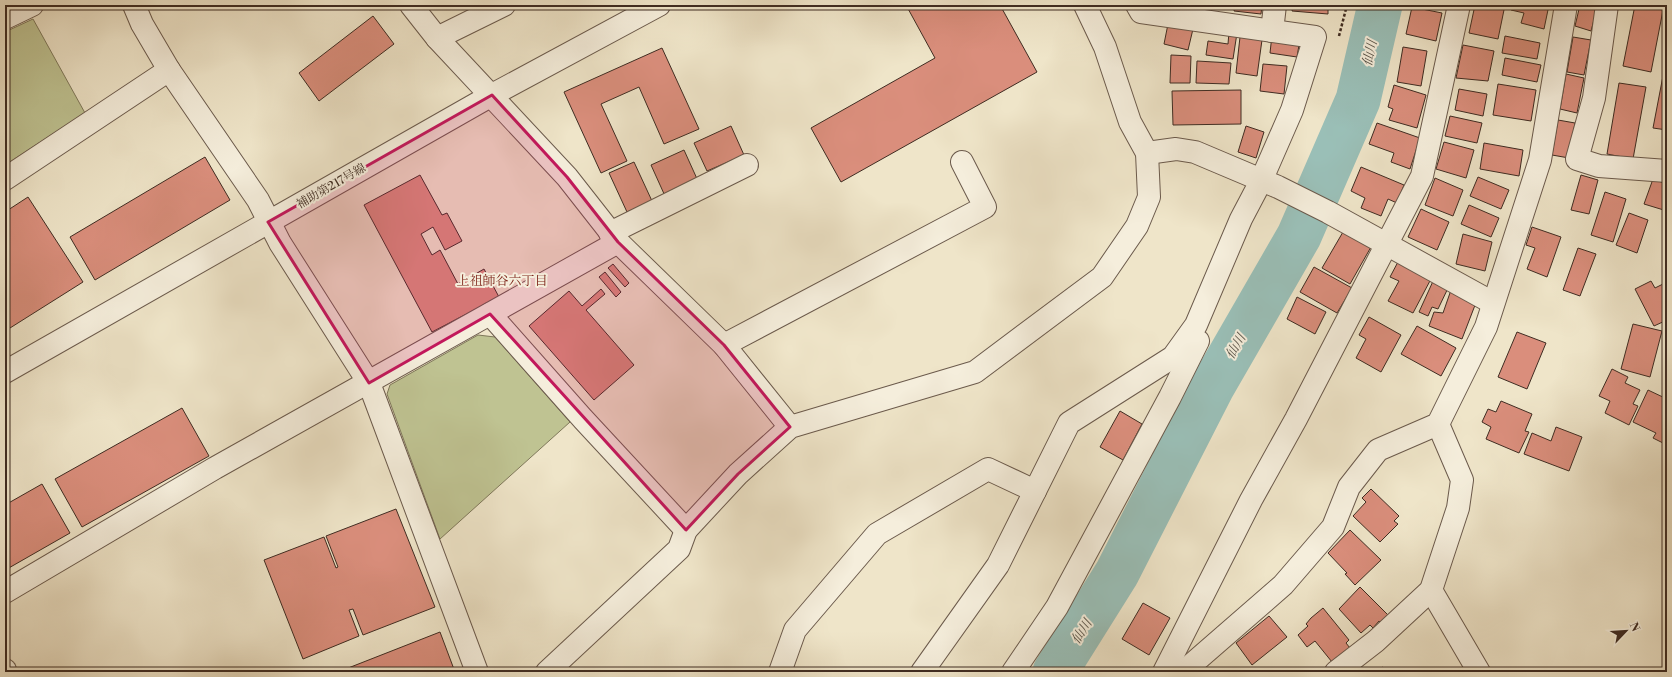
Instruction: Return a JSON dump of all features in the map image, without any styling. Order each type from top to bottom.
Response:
[{"type":"street","points":[[5,18],[32,5]]},
{"type":"street","points":[[134,5],[142,24],[169,70],[258,200],[280,244],[369,383],[477,672]]},
{"type":"street","points":[[411,5],[437,38],[492,95],[567,177],[614,238],[724,345],[790,427]]},
{"type":"street","points":[[437,38],[504,5]]},
{"type":"street","name":"補助第217号線","points":[[6,368],[492,95],[659,5]]},
{"type":"street","points":[[547,672],[679,549],[686,530],[738,474],[790,427],[975,372],[1102,277],[1136,226],[1149,196],[1147,153],[1130,122],[1105,47],[1085,5]]},
{"type":"street","points":[[1272,31],[1275,5]]},
{"type":"street","points":[[1164,672],[1251,500],[1296,419],[1422,176],[1459,5]]},
{"type":"street","points":[[1183,672],[1283,585],[1333,527],[1349,487],[1378,450],[1438,424],[1486,327],[1540,160],[1566,5]]},
{"type":"street","points":[[1606,5],[1594,98],[1577,159],[1599,166],[1667,171]]},
{"type":"street","points":[[922,672],[998,565],[1069,424],[1173,357],[1196,325],[1241,218],[1261,182],[1292,110],[1315,37],[1272,31],[1145,8]]},
{"type":"street","points":[[5,180],[169,70]]},
{"type":"street","points":[[1147,153],[1176,149],[1196,152],[1328,212],[1493,303]]},
{"type":"street","points":[[724,345],[985,207],[962,162]]},
{"type":"street","points":[[5,592],[216,468],[490,314],[614,238],[747,165]]},
{"type":"street","points":[[490,314],[583,419],[686,530]]},
{"type":"street","points":[[1013,672],[1056,607],[1170,397],[1198,341]]},
{"type":"street","points":[[1336,672],[1376,641],[1431,590],[1458,508],[1462,480],[1438,424]]},
{"type":"street","points":[[780,672],[795,630],[877,534],[988,470],[1035,491]]},
{"type":"street","points":[[1431,590],[1479,672]]},
{"type":"highlighted area","points":[[492,95],[567,177],[618,242],[724,345],[790,427],[738,474],[686,530],[490,314],[369,383],[268,222]]},
{"type":"green space","points":[[33,19],[85,113],[5,165],[5,32]]},
{"type":"green space","points":[[478,335],[495,337],[570,422],[440,539],[387,394],[390,385]]},
{"type":"building","points":[[906,5],[1000,5],[1037,72],[841,182],[811,128],[935,58]]},
{"type":"building","points":[[1181,5],[1212,5],[1211,12],[1185,10]]},
{"type":"building","points":[[1235,5],[1262,5],[1261,14],[1234,11]]},
{"type":"building","points":[[1293,5],[1328,5],[1328,14],[1292,11]]},
{"type":"building","points":[[1475,5],[1505,5],[1498,39],[1469,33]]},
{"type":"building","points":[[1512,5],[1549,5],[1544,29],[1521,23],[1524,13],[1511,10]]},
{"type":"building","points":[[1580,5],[1598,5],[1591,31],[1575,26]]},
{"type":"building","points":[[1635,5],[1664,5],[1651,72],[1623,66]]},
{"type":"building","points":[[1412,7],[1442,13],[1436,41],[1406,34]]},
{"type":"building","points":[[373,16],[394,44],[319,101],[299,73]]},
{"type":"building","points":[[1168,24],[1193,29],[1188,50],[1164,44]]},
{"type":"building","points":[[1229,32],[1237,33],[1233,59],[1206,55],[1208,41],[1228,44]]},
{"type":"building","points":[[1272,35],[1300,39],[1297,57],[1270,53]]},
{"type":"building","points":[[1505,36],[1540,43],[1537,59],[1502,53]]},
{"type":"building","points":[[1240,37],[1262,40],[1257,76],[1236,73]]},
{"type":"building","points":[[1573,37],[1591,40],[1584,75],[1567,72]]},
{"type":"building","points":[[1463,45],[1494,51],[1488,81],[1456,78]]},
{"type":"building","points":[[1403,47],[1427,51],[1421,86],[1397,82]]},
{"type":"building","points":[[662,48],[699,129],[664,144],[639,87],[601,104],[627,161],[601,173],[564,92]]},
{"type":"building","points":[[1171,55],[1191,56],[1190,83],[1170,83]]},
{"type":"building","points":[[1667,55],[1667,130],[1653,128]]},
{"type":"building","points":[[1505,58],[1541,65],[1537,82],[1502,75]]},
{"type":"building","points":[[1197,61],[1231,63],[1229,84],[1196,83]]},
{"type":"building","points":[[1263,64],[1287,66],[1284,94],[1260,91]]},
{"type":"building","points":[[1566,74],[1584,78],[1577,113],[1560,109]]},
{"type":"building","points":[[1619,83],[1646,87],[1633,159],[1607,154]]},
{"type":"building","points":[[1498,84],[1536,90],[1531,121],[1493,115]]},
{"type":"building","points":[[1394,85],[1426,95],[1417,128],[1389,120],[1393,109],[1388,107]]},
{"type":"building","points":[[1459,89],[1487,94],[1483,116],[1455,110]]},
{"type":"building","points":[[1241,90],[1241,124],[1173,125],[1172,91]]},
{"type":"building","points":[[1450,116],[1482,123],[1477,143],[1445,136]]},
{"type":"building","points":[[1558,120],[1575,123],[1569,158],[1552,155]]},
{"type":"building","points":[[1377,123],[1420,138],[1410,169],[1391,162],[1394,153],[1369,144]]},
{"type":"building","points":[[731,126],[744,155],[707,171],[694,143]]},
{"type":"building","points":[[1246,126],[1264,132],[1256,158],[1238,152]]},
{"type":"building","points":[[1444,142],[1474,150],[1466,178],[1436,169]]},
{"type":"building","points":[[1484,143],[1523,150],[1519,176],[1480,169]]},
{"type":"building","points":[[684,150],[698,181],[665,196],[651,165]]},
{"type":"building","points":[[205,157],[230,200],[95,280],[70,237]]},
{"type":"building","points":[[634,162],[652,201],[627,212],[609,173]]},
{"type":"building","points":[[1361,167],[1404,185],[1397,203],[1388,199],[1381,216],[1361,208],[1365,198],[1351,191]]},
{"type":"building","points":[[420,175],[442,215],[447,213],[462,241],[445,250],[433,227],[421,234],[432,255],[440,250],[458,284],[484,269],[499,297],[432,332],[364,205]]},
{"type":"building","points":[[1581,175],[1598,180],[1589,214],[1571,210]]},
{"type":"building","points":[[1478,177],[1509,190],[1501,209],[1470,196]]},
{"type":"building","points":[[1435,178],[1463,190],[1453,216],[1425,205]]},
{"type":"building","points":[[1653,179],[1667,184],[1667,211],[1644,204]]},
{"type":"building","points":[[1605,192],[1626,199],[1613,242],[1591,235]]},
{"type":"building","points":[[28,197],[83,282],[10,328],[5,321],[5,212]]},
{"type":"building","points":[[1469,205],[1499,218],[1491,237],[1461,224]]},
{"type":"building","points":[[1421,209],[1449,222],[1437,250],[1408,237]]},
{"type":"building","points":[[1629,213],[1648,220],[1637,253],[1616,245]]},
{"type":"building","points":[[1532,227],[1561,237],[1547,277],[1527,269],[1535,248],[1526,245]]},
{"type":"building","points":[[1343,232],[1371,247],[1350,284],[1322,268]]},
{"type":"building","points":[[1463,234],[1492,242],[1485,271],[1456,264]]},
{"type":"building","points":[[1578,248],[1596,254],[1580,296],[1563,290]]},
{"type":"building","points":[[1399,260],[1432,277],[1413,313],[1388,301],[1399,281],[1390,277]]},
{"type":"building","points":[[613,264],[629,283],[625,287],[608,268]]},
{"type":"building","points":[[1314,267],[1352,288],[1337,313],[1300,292]]},
{"type":"building","points":[[605,272],[621,292],[616,297],[599,277]]},
{"type":"building","points":[[1434,279],[1449,286],[1438,309],[1432,307],[1428,316],[1419,312]]},
{"type":"building","points":[[1651,281],[1655,288],[1667,282],[1667,305],[1664,306],[1667,309],[1667,320],[1654,326],[1635,289]]},
{"type":"building","points":[[601,289],[605,294],[586,310],[634,365],[594,400],[529,326],[569,291],[582,306]]},
{"type":"building","points":[[1451,290],[1477,300],[1462,339],[1429,326],[1434,312],[1443,313]]},
{"type":"building","points":[[1297,297],[1326,312],[1315,334],[1287,319]]},
{"type":"building","points":[[1369,317],[1401,335],[1381,372],[1356,358],[1366,339],[1359,335]]},
{"type":"building","points":[[1633,324],[1662,331],[1650,377],[1621,369]]},
{"type":"building","points":[[1417,326],[1456,348],[1441,376],[1401,354]]},
{"type":"building","points":[[1517,332],[1546,343],[1527,389],[1498,377]]},
{"type":"building","points":[[1612,369],[1628,377],[1625,383],[1640,390],[1633,404],[1638,406],[1629,425],[1605,413],[1610,401],[1599,396]]},
{"type":"building","points":[[1648,390],[1667,399],[1667,445],[1653,438],[1656,433],[1633,422]]},
{"type":"building","points":[[1501,401],[1532,414],[1525,431],[1529,432],[1519,453],[1486,439],[1491,427],[1482,422],[1488,409],[1496,412]]},
{"type":"building","points":[[182,408],[209,456],[82,527],[55,479]]},
{"type":"building","points":[[1120,411],[1142,424],[1123,460],[1100,447]]},
{"type":"building","points":[[1556,427],[1582,437],[1569,471],[1524,454],[1532,433],[1551,441]]},
{"type":"building","points":[[42,484],[70,533],[7,569],[5,567],[5,505]]},
{"type":"building","points":[[1371,489],[1399,516],[1394,521],[1398,524],[1380,542],[1353,516],[1366,502],[1362,498]]},
{"type":"building","points":[[396,509],[435,607],[363,635],[353,609],[349,610],[359,636],[303,659],[264,560],[324,537],[336,568],[338,567],[326,536]]},
{"type":"building","points":[[1350,530],[1381,560],[1355,585],[1345,574],[1347,573],[1328,553]]},
{"type":"building","points":[[1360,587],[1389,616],[1381,623],[1379,621],[1373,628],[1370,625],[1361,633],[1339,609]]},
{"type":"building","points":[[1143,603],[1170,618],[1149,655],[1122,639]]},
{"type":"building","points":[[1323,608],[1349,640],[1346,643],[1350,648],[1332,662],[1315,641],[1307,647],[1298,635],[1308,626],[1306,624],[1311,618]]},
{"type":"building","points":[[1269,616],[1287,637],[1252,665],[1236,643]]},
{"type":"building","points":[[440,632],[455,672],[338,672]]},
{"type":"building","points":[[1383,667],[1386,672],[1375,672]]},
{"type":"waterway","name":"仙川","points":[[1055,672],[1117,573],[1212,387],[1299,236],[1358,100],[1380,5]]},
{"type":"district","name":"上祖師谷六丁目","points":[[502,280]]}]
